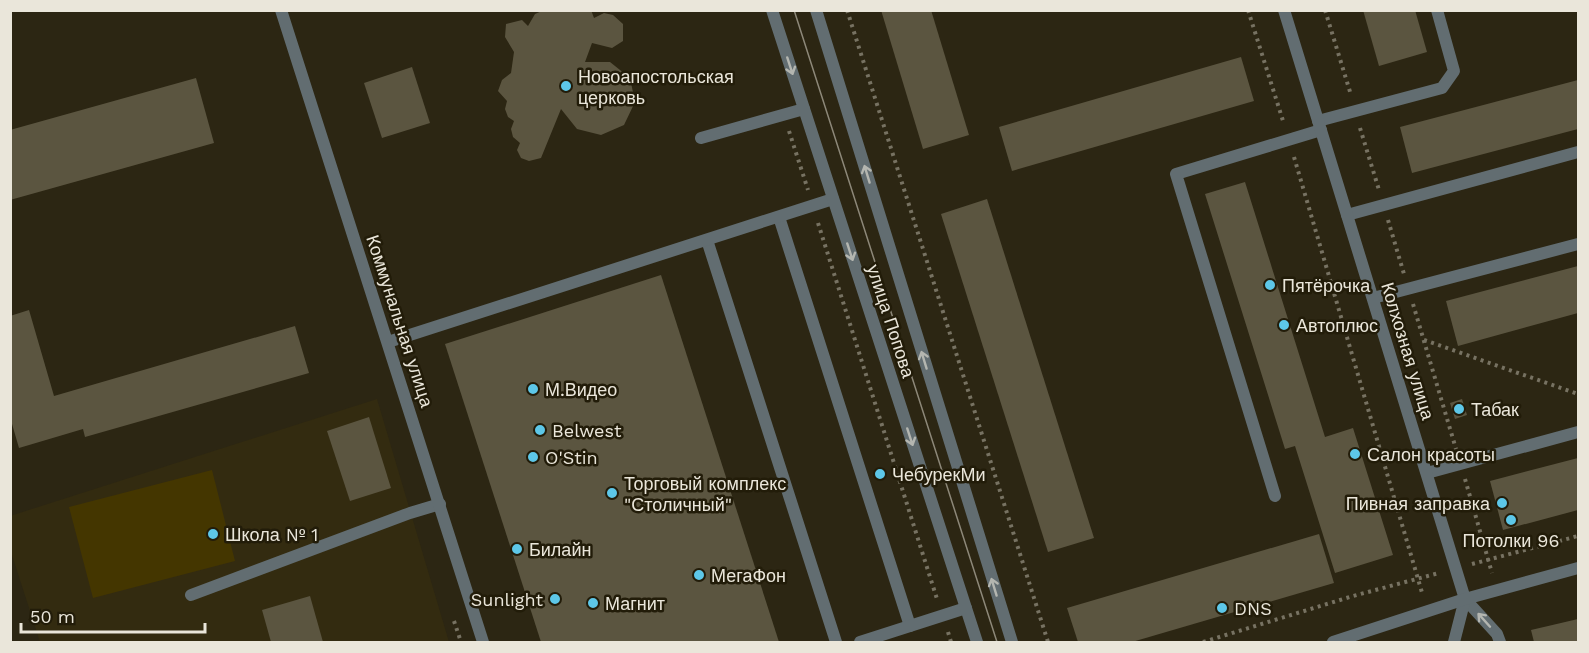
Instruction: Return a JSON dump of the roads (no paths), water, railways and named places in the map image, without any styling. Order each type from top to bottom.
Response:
[{"type":"street","name":"Коммунальная улица","points":[[281,10],[483,642]]},
{"type":"street","name":"улица Попова","points":[[772,10],[977,642]]},
{"type":"street","name":"улица Попова","points":[[816,10],[1012,642]]},
{"type":"street","name":"Колхозная улица","points":[[1284,10],[1466,598],[1497,634],[1500,642]]},
{"type":"street","points":[[1275,496],[1176,174],[1289,140],[1320,126],[1442,88],[1454,71],[1437,10]]},
{"type":"street","points":[[701,138],[804,109]]},
{"type":"street","points":[[1347,215],[1578,152]]},
{"type":"street","points":[[388,342],[833,199]]},
{"type":"street","points":[[778,217],[910,626]]},
{"type":"street","points":[[707,240],[836,642]]},
{"type":"street","points":[[1373,298],[1578,244]]},
{"type":"street","points":[[1427,474],[1578,432]]},
{"type":"street","points":[[191,595],[410,513],[440,504]]},
{"type":"street","points":[[1333,642],[1466,598],[1578,568]]},
{"type":"street","points":[[1454,642],[1466,598]]},
{"type":"street","points":[[860,642],[966,608]]},
{"type":"tram line","points":[[794,10],[997,642]]},
{"type":"place","name":"Новоапостольская церковь","points":[[566,86]]},
{"type":"place","name":"Пятёрочка","points":[[1270,285]]},
{"type":"place","name":"Автоплюс","points":[[1284,325]]},
{"type":"place","name":"М.Видео","points":[[533,389]]},
{"type":"place","name":"Табак","points":[[1459,409]]},
{"type":"place","name":"Belwest","points":[[540,430]]},
{"type":"place","name":"Салон красоты","points":[[1355,454]]},
{"type":"place","name":"O'Stin","points":[[533,457]]},
{"type":"place","name":"ЧебурекМи","points":[[880,474]]},
{"type":"place","name":"Торговый комплекс \"Столичный\"","points":[[612,493]]},
{"type":"place","name":"Пивная заправка","points":[[1502,503]]},
{"type":"place","name":"Потолки 96","points":[[1511,520]]},
{"type":"place","name":"Школа № 1","points":[[213,534]]},
{"type":"place","name":"Билайн","points":[[517,549]]},
{"type":"place","name":"МегаФон","points":[[699,575]]},
{"type":"place","name":"Sunlight","points":[[555,599]]},
{"type":"place","name":"Магнит","points":[[593,603]]},
{"type":"place","name":"DNS","points":[[1222,608]]}]
